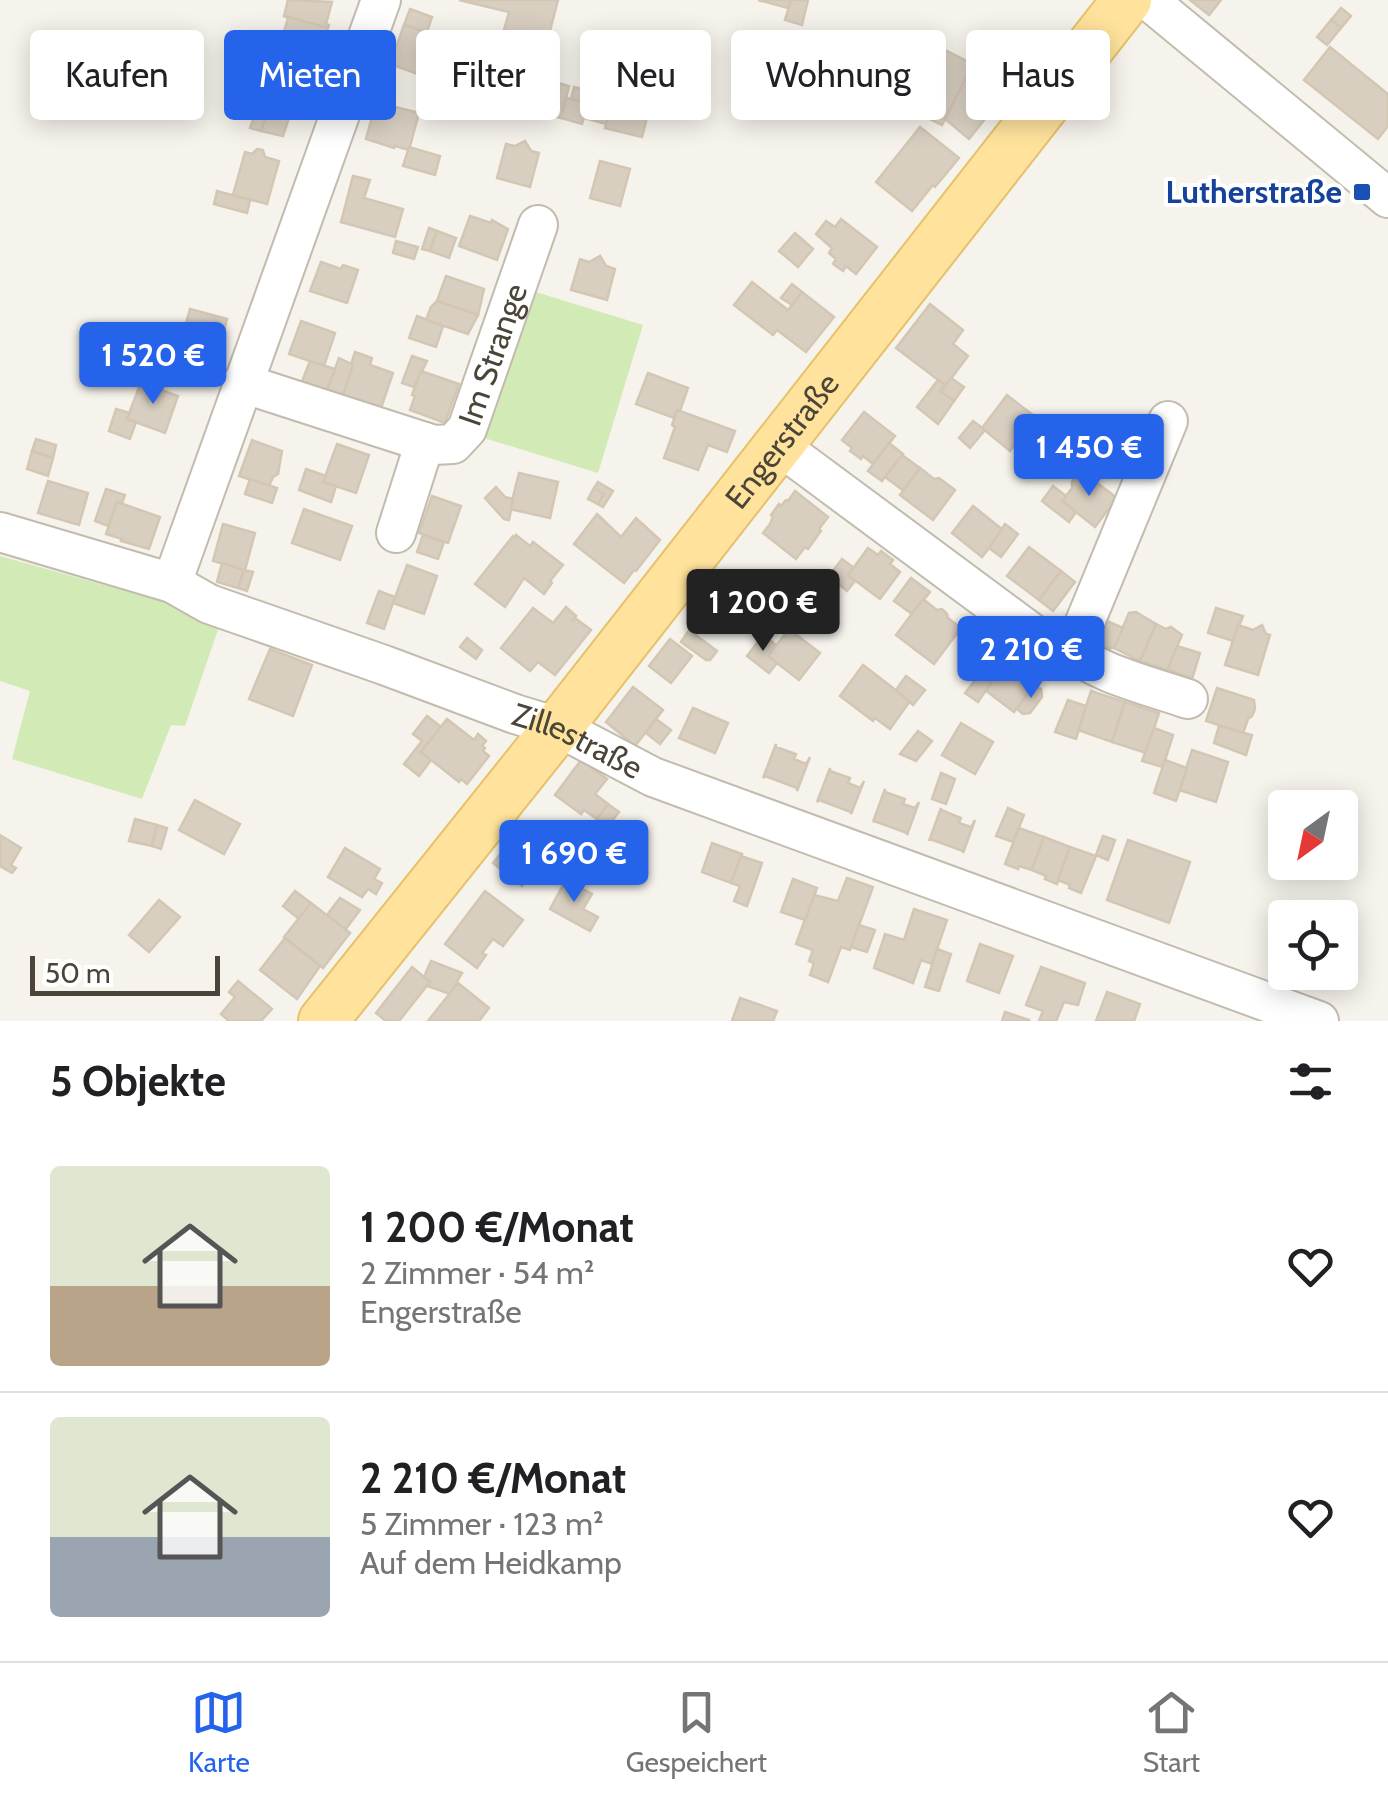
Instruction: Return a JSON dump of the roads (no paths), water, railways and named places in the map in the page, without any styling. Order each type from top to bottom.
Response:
[{"type":"main road","name":"Engerstraße","points":[[324,1021],[1127,0]]},
{"type":"street","points":[[172,583],[381,0]]},
{"type":"street","points":[[1148,0],[1388,198]]},
{"type":"street","name":"Im Strange","points":[[242,383],[434,446],[453,444],[467,429],[538,225]]},
{"type":"street","points":[[778,445],[1052,648],[1078,639],[1168,421]]},
{"type":"street","points":[[396,532],[425,442]]},
{"type":"street","name":"Zillestraße","points":[[0,532],[172,583],[209,604],[558,726],[654,777],[1320,1021]]},
{"type":"street","points":[[1062,645],[1096,668],[1188,698]]},
{"type":"place","name":"Lutherstraße","points":[[1362,192]]}]
